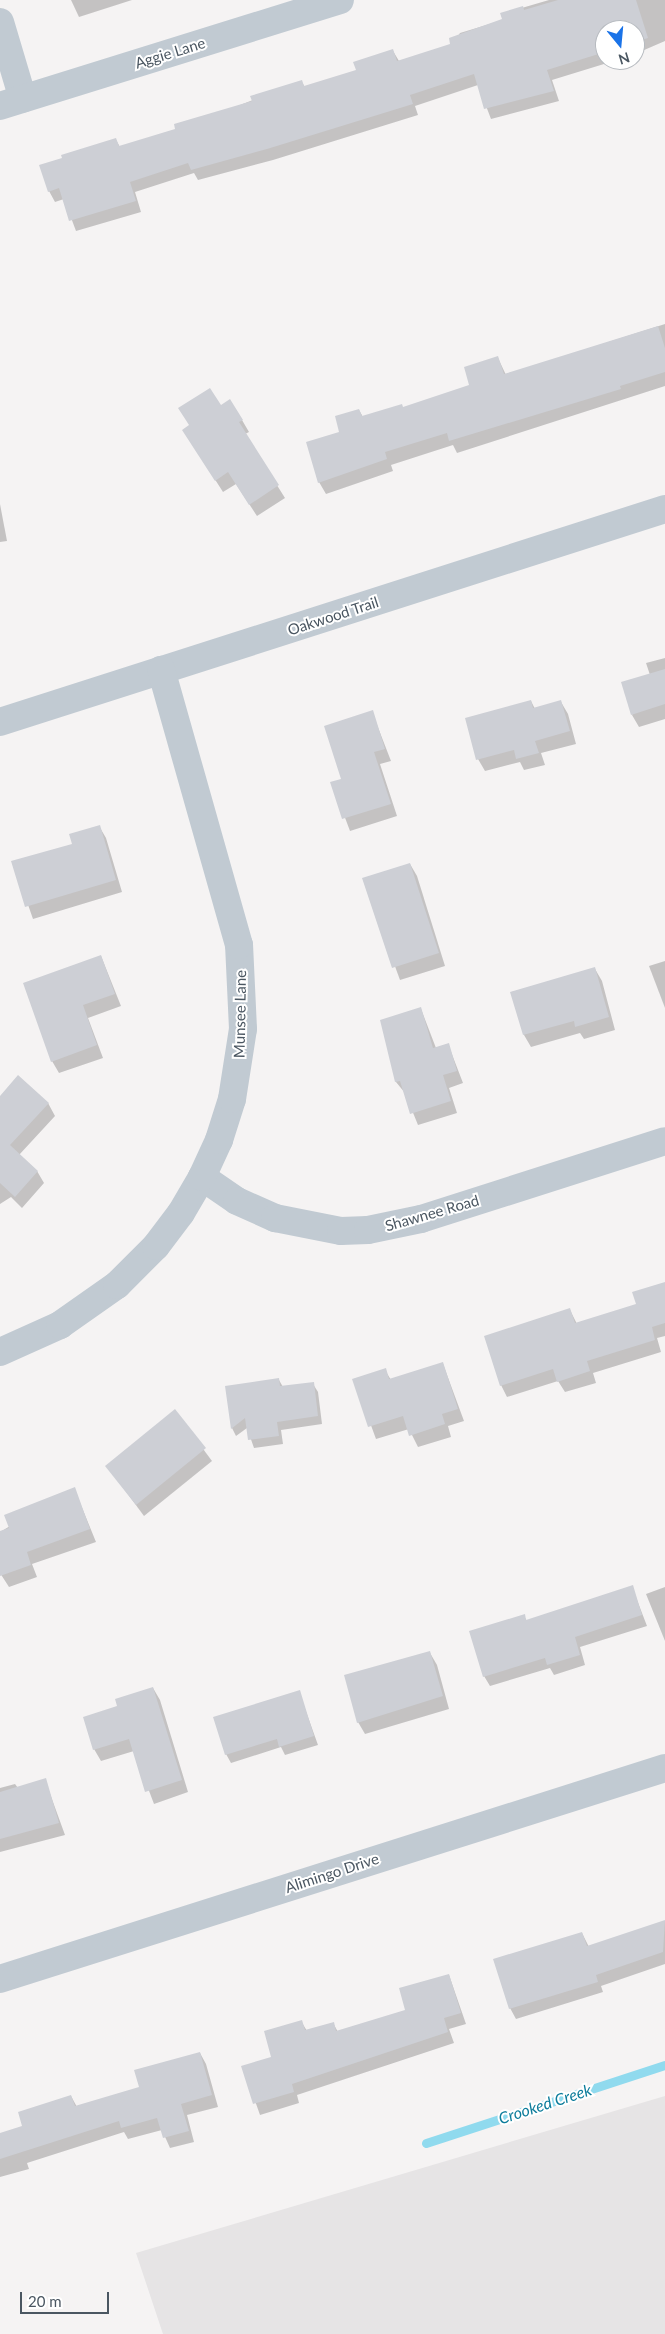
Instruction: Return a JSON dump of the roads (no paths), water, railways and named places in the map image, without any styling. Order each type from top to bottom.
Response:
[{"type":"street","name":"Aggie Lane","points":[[12,102],[340,0]]},
{"type":"street","points":[[0,22],[12,102]]},
{"type":"street","name":"Oakwood Trail","points":[[0,722],[665,509]]},
{"type":"street","name":"Munsee Lane","points":[[0,1352],[60,1325],[117,1286],[156,1246],[185,1208],[202,1177],[219,1140],[238,1072],[243,1029],[243,974],[234,919],[161,670]]},
{"type":"street","name":"Shawnee Road","points":[[202,1177],[237,1201],[275,1218],[341,1231],[368,1230],[421,1218],[665,1141]]},
{"type":"street","name":"Alimingo Drive","points":[[0,1978],[665,1768]]},
{"type":"waterway","name":"Crooked Creek","points":[[426,2143],[665,2065]]}]
